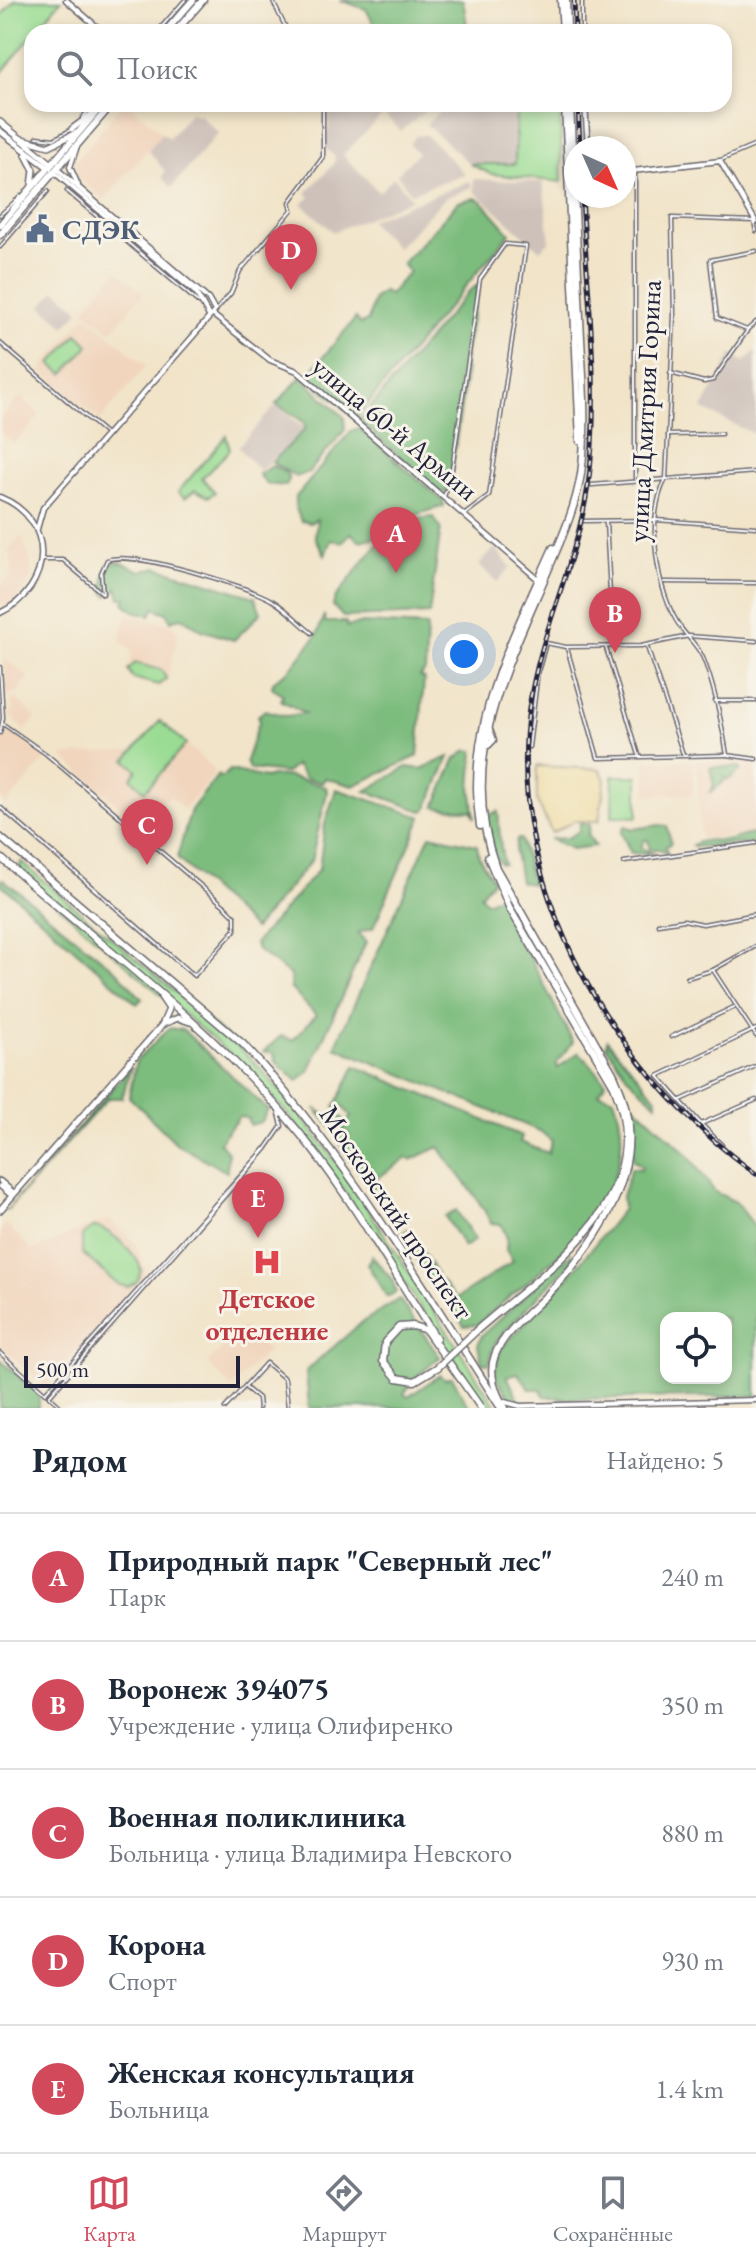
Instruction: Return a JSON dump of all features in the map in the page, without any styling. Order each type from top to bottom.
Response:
[{"type":"main road","points":[[172,24],[193,0]]},
{"type":"main road","points":[[182,24],[203,0]]},
{"type":"main road","points":[[564,0],[565,24]]},
{"type":"main road","points":[[72,129],[92,112]]},
{"type":"main road","points":[[0,235],[95,112]]},
{"type":"main road","points":[[0,225],[105,112]]},
{"type":"main road","points":[[502,1405],[492,1369],[497,1351],[578,1258],[622,1185],[630,1153],[627,1111],[614,1075],[496,868],[481,805],[481,743],[499,684],[576,490],[584,433],[568,112]]},
{"type":"main road","name":"улица 60-й Армии","points":[[0,122],[17,140],[53,168]]},
{"type":"main road","points":[[17,140],[40,146],[55,145],[86,124]]},
{"type":"main road","name":"улица 60-й Армии","points":[[0,131],[17,140]]},
{"type":"main road","points":[[17,140],[33,167],[30,191]]},
{"type":"main road","points":[[436,1338],[419,1327],[399,1327],[387,1337],[382,1356],[389,1372],[406,1381],[420,1379],[438,1367],[568,1250],[599,1220],[615,1191],[625,1152],[623,1112],[607,1073],[510,909],[492,870],[477,806],[481,743],[494,683],[541,582]]},
{"type":"main road","name":"Московский проспект","points":[[0,837],[243,1044],[271,1075],[338,1156],[502,1405]]},
{"type":"main road","name":"Московский проспект","points":[[2,858],[15,861],[17,856],[11,847]]},
{"type":"main road","name":"Московский проспект","points":[[2,858],[190,1022],[270,1100],[300,1134],[481,1408]]},
{"type":"main road","points":[[16,872],[17,862],[27,861]]},
{"type":"main road","points":[[1,1205],[162,1025],[169,1009],[161,997]]},
{"type":"main road","points":[[162,1025],[178,1018],[190,1022]]},
{"type":"main road","points":[[568,1250],[578,1249],[578,1258]]},
{"type":"street","points":[[66,0],[94,24]]},
{"type":"street","points":[[164,24],[185,0]]},
{"type":"street","points":[[272,0],[284,24]]},
{"type":"street","points":[[582,0],[582,24]]},
{"type":"street","points":[[37,529],[43,508],[231,293],[240,271],[292,210],[290,202],[321,163],[323,112]]},
{"type":"street","points":[[586,112],[587,136]]},
{"type":"street","points":[[37,137],[54,139],[72,129]]},
{"type":"street","points":[[81,141],[70,167],[82,190]]},
{"type":"street","points":[[636,171],[719,161],[756,145]]},
{"type":"street","points":[[719,161],[755,222],[756,231]]},
{"type":"street","name":"улица 60-й Армии","points":[[53,168],[208,299],[212,314]]},
{"type":"street","name":"улица 60-й Армии","points":[[53,168],[196,293],[199,302],[212,314],[270,360],[297,371],[541,582]]},
{"type":"street","points":[[0,215],[30,191]]},
{"type":"street","points":[[0,247],[48,191]]},
{"type":"street","points":[[67,191],[199,302],[208,299]]},
{"type":"street","points":[[635,208],[635,479]]},
{"type":"street","name":"улица Дмитрия Горина","points":[[727,755],[703,658],[680,628],[654,548],[660,488],[666,479],[674,315],[672,218],[755,222]]},
{"type":"street","points":[[444,496],[450,482],[480,279],[505,244],[526,246],[489,496],[464,514]]},
{"type":"street","points":[[747,330],[724,322],[715,314],[710,260],[756,251]]},
{"type":"street","points":[[670,373],[704,382],[713,380],[747,330],[756,322]]},
{"type":"street","points":[[0,343],[107,434]]},
{"type":"street","points":[[667,435],[721,434]]},
{"type":"street","points":[[592,485],[635,479],[756,472]]},
{"type":"street","points":[[0,497],[27,512],[37,529],[42,560],[27,591],[0,613]]},
{"type":"street","points":[[27,512],[43,508]]},
{"type":"street","points":[[581,521],[656,520],[756,527]]},
{"type":"street","points":[[606,521],[613,647]]},
{"type":"street","points":[[42,560],[63,560],[103,594],[101,573],[107,560],[137,557],[253,592],[275,602],[312,633]]},
{"type":"street","points":[[663,582],[756,583]]},
{"type":"street","points":[[97,588],[103,587]]},
{"type":"street","points":[[529,747],[538,672],[546,643],[566,647],[646,646],[689,636],[756,641]]},
{"type":"street","points":[[646,646],[683,755]]},
{"type":"street","points":[[566,647],[598,758],[727,755],[756,759]]},
{"type":"street","points":[[606,647],[639,755]]},
{"type":"street","points":[[0,667],[3,724],[0,733]]},
{"type":"street","points":[[714,701],[756,701]]},
{"type":"street","points":[[0,807],[194,976],[235,930],[235,916],[46,754],[3,724]]},
{"type":"street","points":[[624,862],[756,843]]},
{"type":"street","points":[[658,924],[684,920],[703,924],[756,914]]},
{"type":"street","points":[[687,978],[713,970],[756,946]]},
{"type":"street","points":[[713,970],[755,1032],[658,1076],[722,1145]]},
{"type":"street","points":[[671,1037],[735,1006]]},
{"type":"street","points":[[679,1101],[756,1066]]},
{"type":"street","points":[[270,1100],[281,1117],[279,1132]]},
{"type":"street","points":[[701,1124],[756,1100]]},
{"type":"street","points":[[47,1394],[279,1132],[287,1125],[300,1134]]},
{"type":"street","points":[[0,1183],[13,1195]]},
{"type":"street","points":[[0,1353],[62,1408]]},
{"type":"street","points":[[225,1408],[266,1363],[285,1379],[288,1408]]},
{"type":"street","points":[[245,1387],[258,1398],[259,1408]]},
{"type":"street","points":[[502,1405],[756,1400]]},
{"type":"shaded area","points":[[116,112],[138,112],[162,133],[104,200],[78,177],[75,162]]},
{"type":"shaded area","points":[[191,112],[197,116],[199,114],[218,133],[172,187],[162,178],[165,171],[148,150],[162,133],[169,138]]},
{"type":"shaded area","points":[[328,112],[424,112],[401,131],[386,116],[381,116],[343,155],[379,192],[394,177],[412,199],[333,232],[302,204],[310,197],[306,193],[334,164],[335,157],[324,147],[329,125]]},
{"type":"shaded area","points":[[439,112],[516,112],[515,164],[470,164],[426,124]]},
{"type":"shaded area","points":[[426,135],[465,174],[411,193],[397,174],[418,153],[409,144],[416,136]]},
{"type":"shaded area","points":[[474,179],[543,182],[550,241],[540,250],[474,191]]},
{"type":"shaded area","points":[[470,181],[472,187],[445,198],[397,248],[370,220]]},
{"type":"shaded area","points":[[117,270],[143,293],[111,332],[84,310]]},
{"type":"shaded area","points":[[56,290],[80,310],[65,326],[42,306]]},
{"type":"shaded area","points":[[86,315],[146,366],[100,420],[40,370]]},
{"type":"shaded area","points":[[756,351],[756,435],[702,409],[732,354],[744,362]]},
{"type":"shaded area","points":[[20,397],[40,415],[14,444],[0,432],[0,419]]},
{"type":"shaded area","points":[[276,405],[304,428],[260,471],[238,447]]},
{"type":"shaded area","points":[[22,536],[30,561],[31,578],[14,602],[0,607],[0,586],[9,578],[13,568],[8,551]]},
{"type":"shaded area","points":[[495,548],[511,567],[497,582],[479,565]]},
{"type":"shaded area","points":[[127,614],[173,625],[178,633],[167,682],[161,687],[128,675],[132,651],[120,640]]},
{"type":"shaded area","points":[[3,657],[28,677],[19,690],[6,697]]},
{"type":"shaded area","points":[[16,698],[36,718],[25,731],[7,713],[13,712],[11,700]]},
{"type":"shaded area","points":[[160,721],[212,767],[214,775],[184,809],[170,796],[137,821],[62,756],[133,750]]},
{"type":"shaded area","points":[[6,735],[18,735],[46,758],[6,805],[0,799],[0,741]]},
{"type":"shaded area","points":[[693,760],[693,794],[646,795],[646,761]]},
{"type":"shaded area","points":[[696,760],[756,763],[756,835],[701,838]]},
{"type":"shaded area","points":[[109,1219],[136,1244],[146,1273],[45,1386],[0,1345],[0,1231],[6,1224],[32,1250]]},
{"type":"shaded area","points":[[242,1327],[268,1351],[232,1387],[207,1364]]},
{"type":"green space","points":[[15,0],[61,0],[41,24],[24,24],[24,45],[0,75],[0,17]]},
{"type":"green space","points":[[340,0],[463,0],[467,24],[374,24],[366,9]]},
{"type":"green space","points":[[516,112],[560,112],[562,182],[491,174],[470,164],[515,164]]},
{"type":"green space","points":[[475,198],[482,201],[510,233],[355,419],[342,407],[341,399],[334,400],[308,377],[311,371],[356,318],[360,324],[368,321],[374,298],[384,292],[389,295],[409,272],[402,264],[458,202]]},
{"type":"green space","points":[[478,285],[464,363],[466,373],[450,482],[446,492],[440,492],[359,421],[469,291]]},
{"type":"green space","points":[[77,334],[89,345],[64,374],[51,364]]},
{"type":"green space","points":[[301,377],[344,417],[345,430],[309,472],[296,477],[272,462],[305,429],[304,422],[276,404]]},
{"type":"green space","points":[[359,428],[443,501],[444,506],[396,521],[377,537],[359,541],[351,533],[342,542],[331,540],[325,555],[315,537],[317,519],[310,523],[301,521],[295,506],[296,497],[351,431]]},
{"type":"green space","points":[[226,436],[230,450],[202,478],[215,492],[208,497],[195,490],[185,498],[178,492]]},
{"type":"green space","points":[[273,466],[286,473],[289,480],[286,486],[266,484],[259,474]]},
{"type":"green space","points":[[433,517],[441,528],[429,614],[343,617],[333,606],[335,598],[376,546],[401,526]]},
{"type":"green space","points":[[120,562],[141,571],[157,567],[255,597],[261,613],[234,640],[202,630],[182,617],[171,621],[167,613],[154,608],[151,615],[134,611],[124,603],[126,598],[120,598],[117,588],[108,596],[104,592],[105,577],[111,563]]},
{"type":"green space","points":[[324,615],[325,622],[346,622],[347,627],[363,623],[427,626],[425,671],[420,677],[424,679],[418,756],[353,786],[325,778],[322,783],[305,778],[296,765],[286,773],[249,769],[246,761],[260,719],[258,716],[265,710],[287,716],[305,713],[281,700],[283,695],[272,687],[273,682],[291,668],[317,635]]},
{"type":"green space","points":[[135,663],[162,670],[166,679],[158,685],[133,678],[128,670]]},
{"type":"green space","points":[[160,721],[186,744],[145,791],[131,778],[137,770],[126,760]]},
{"type":"green space","points":[[467,750],[474,751],[471,787],[475,818],[472,811],[435,807],[455,760]]},
{"type":"green space","points":[[449,757],[427,809],[422,811],[366,791],[407,767],[421,769]]},
{"type":"green space","points":[[710,767],[740,767],[741,770],[728,780],[724,777],[724,782],[709,793],[714,785]]},
{"type":"green space","points":[[230,770],[265,778],[296,778],[326,787],[327,792],[311,861],[254,929],[177,858],[191,810],[218,775],[222,778]]},
{"type":"green space","points":[[613,776],[638,776],[638,817],[612,816]]},
{"type":"green space","points":[[336,789],[422,817],[373,928],[358,933],[366,942],[309,1071],[298,1081],[279,1065],[273,1053],[263,1052],[281,1036],[293,1040],[316,1015],[290,988],[291,976],[257,950],[255,943],[319,869],[325,824]]},
{"type":"green space","points":[[498,811],[504,864],[494,855],[486,816]]},
{"type":"green space","points":[[580,823],[590,825],[588,835],[595,846],[572,849],[550,839],[567,838],[579,831]]},
{"type":"green space","points":[[625,826],[633,829],[667,826],[671,843],[665,847],[668,854],[659,849],[650,849],[648,840],[644,840],[641,848],[655,854],[631,853],[621,832]]},
{"type":"green space","points":[[756,834],[756,843],[692,845],[702,841],[730,840]]},
{"type":"green space","points":[[430,835],[477,845],[479,857],[493,880],[480,895],[486,902],[499,896],[573,1042],[556,1064],[558,1068],[579,1052],[606,1082],[599,1093],[614,1098],[621,1135],[617,1169],[604,1200],[584,1228],[559,1254],[477,1325],[464,1326],[436,1284],[441,1280],[456,1299],[513,1261],[506,1250],[507,1238],[501,1224],[491,1223],[439,1147],[411,1160],[407,1158],[376,1179],[379,1185],[372,1189],[342,1148],[340,1138],[315,1108],[331,1118],[350,1137],[334,1117],[336,1113],[347,1122],[351,1116],[342,1106],[337,1110],[335,1107],[355,1066],[522,1136],[520,1142],[548,1153],[552,1141],[540,1131],[335,1047]]},
{"type":"green space","points":[[517,839],[521,839],[532,884],[520,882],[515,852]]},
{"type":"green space","points":[[21,862],[198,1011],[253,1061],[294,1106],[347,1177],[497,1408],[486,1408],[339,1182],[287,1113],[246,1068],[18,871]]},
{"type":"green space","points":[[3,879],[118,972],[142,999],[137,1004],[0,883]]},
{"type":"green space","points":[[169,1028],[183,1030],[268,1110],[261,1122],[250,1125],[247,1118],[239,1117],[219,1142],[228,1152],[227,1172],[177,1144],[129,1097],[136,1061]]},
{"type":"green space","points":[[607,1040],[657,1098],[657,1104],[629,1078],[606,1046]]},
{"type":"green space","points":[[131,1067],[122,1098],[108,1098],[6,1211]]},
{"type":"green space","points":[[629,1100],[688,1155],[715,1192],[736,1202],[756,1228],[756,1396],[567,1399],[544,1396],[541,1389],[530,1389],[518,1373],[507,1376],[519,1400],[512,1402],[494,1374],[501,1349],[571,1274],[623,1209],[622,1196],[631,1168],[641,1169],[642,1166],[633,1160]]},
{"type":"green space","points":[[456,1210],[475,1240],[464,1247],[445,1216]]},
{"type":"green space","points":[[95,1227],[115,1237],[135,1257],[141,1270],[137,1282],[127,1287],[117,1284],[82,1253],[82,1235]]},
{"type":"green space","points":[[409,1229],[437,1275],[429,1279],[400,1234]]},
{"type":"green space","points":[[572,1253],[574,1259],[495,1344],[489,1364],[482,1363],[478,1345],[482,1335]]},
{"type":"green space","points":[[372,1256],[393,1281],[396,1292],[387,1297],[367,1264]]},
{"type":"green space","points":[[399,1299],[440,1357],[415,1378],[404,1394],[408,1397],[440,1375],[445,1379],[452,1377],[470,1408],[309,1408],[306,1371],[361,1323]]},
{"type":"green space","points":[[0,1360],[39,1394],[39,1408],[0,1408]]},
{"type":"sand","points":[[537,766],[600,769],[605,780],[599,821],[574,821],[552,833],[537,801]]},
{"type":"railway","points":[[574,0],[575,24]]},
{"type":"railway","points":[[578,112],[579,136]]},
{"type":"railway","points":[[583,208],[592,341],[592,451],[583,514],[541,652],[529,708],[526,775],[534,842],[552,907],[580,970],[615,1029],[657,1083],[704,1132],[756,1174]]},
{"type":"place","name":"СДЭК","points":[[40,229]]},
{"type":"place","name":"Корона","points":[[291,290]]},
{"type":"place","name":"Природный парк \"Северный лес\"","points":[[396,573]]},
{"type":"place","name":"Воронеж 394075","points":[[615,653]]},
{"type":"place","name":"Военная поликлиника","points":[[147,865]]},
{"type":"place","name":"Женская консультация","points":[[258,1238]]},
{"type":"place","name":"Детское отделение","points":[[267,1262]]}]
